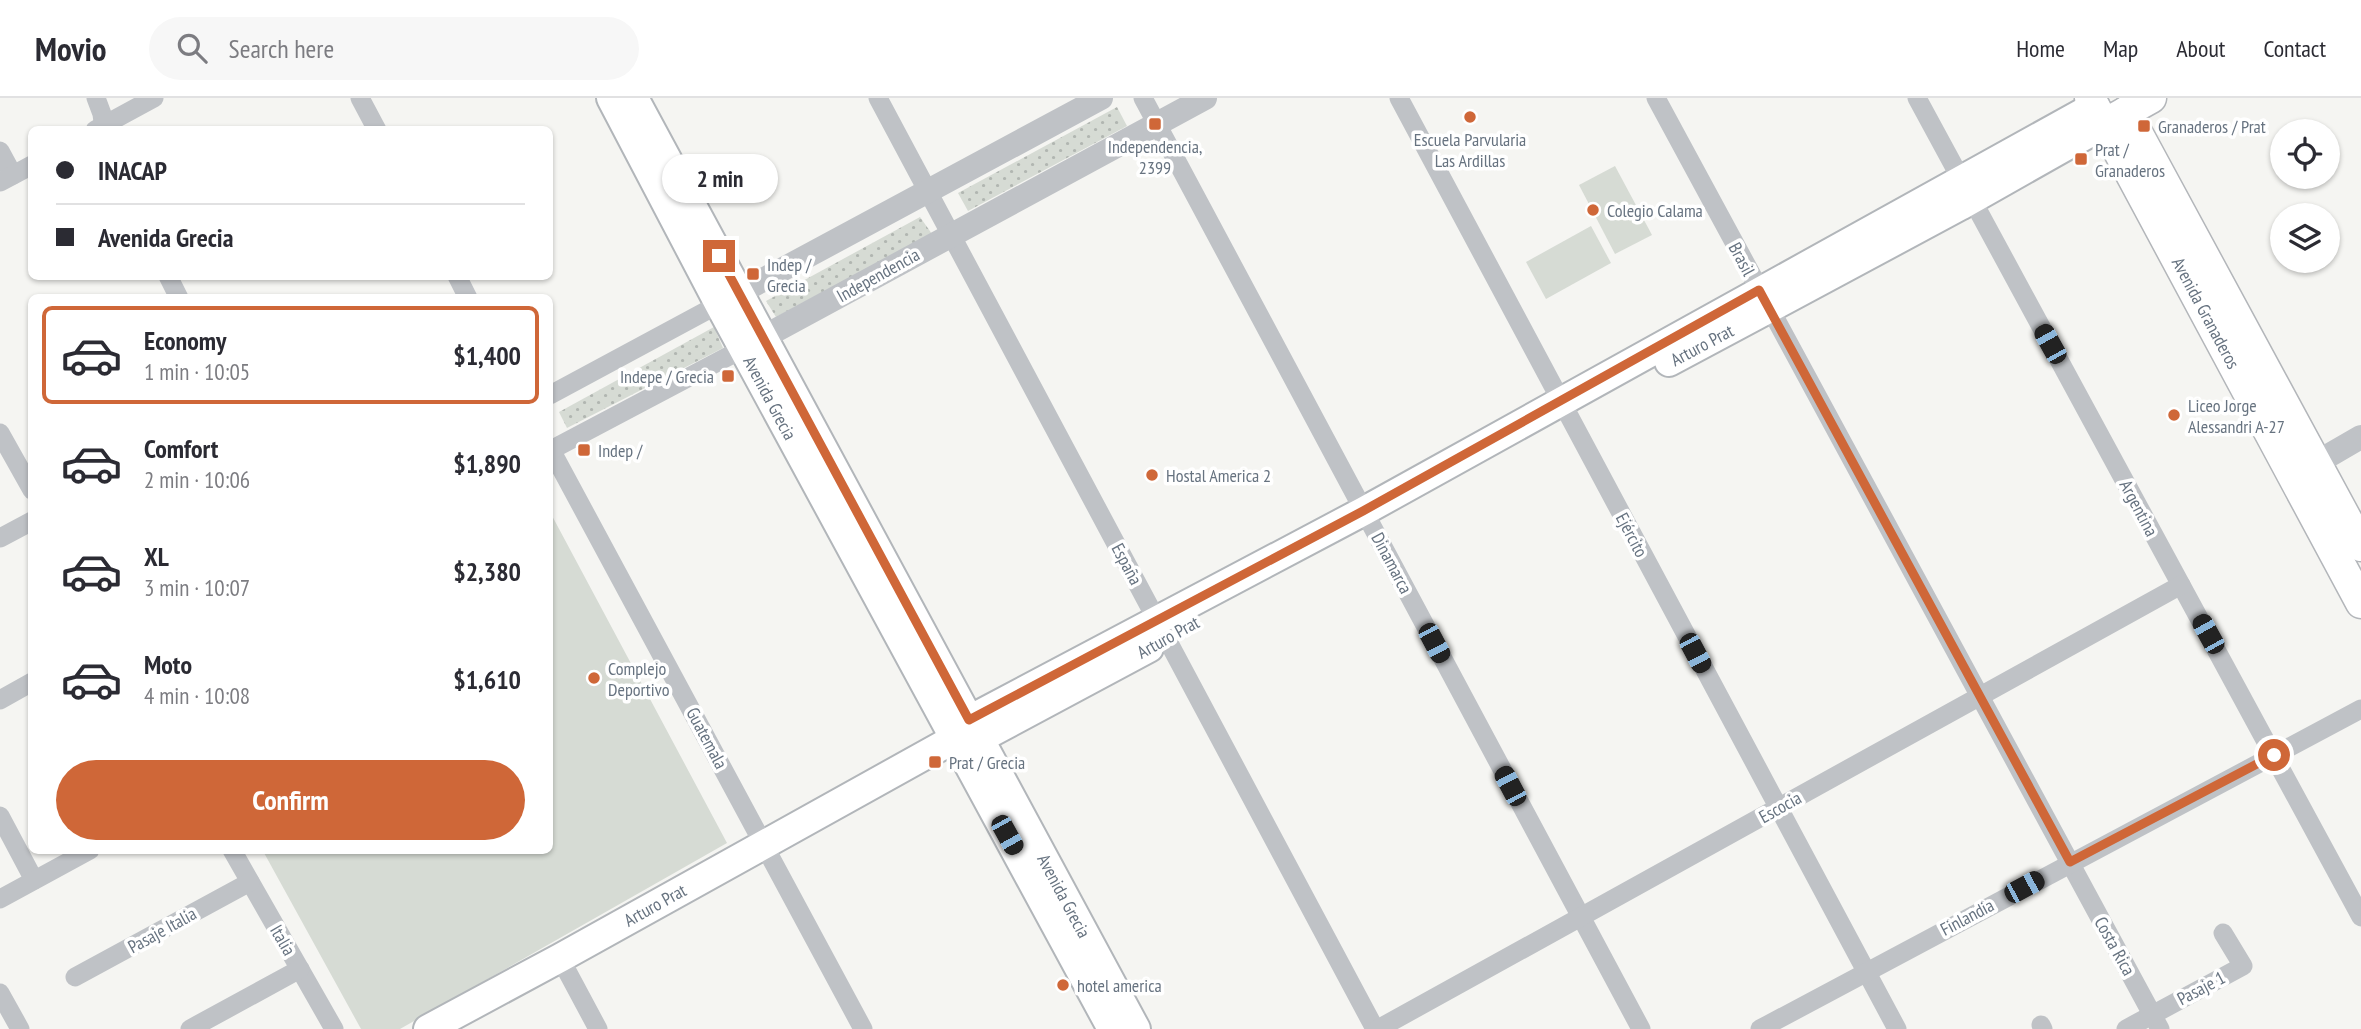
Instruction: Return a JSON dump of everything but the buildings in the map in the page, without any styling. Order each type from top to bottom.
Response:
[{"type":"main road","name":"Avenida Grecia","points":[[611,98],[729,298],[968,732],[1136,1029]]},
{"type":"main road","name":"Avenida Grecia","points":[[634,98],[729,298]]},
{"type":"main road","name":"Arturo Prat","points":[[428,1029],[968,732],[1367,518],[1966,189],[2113,105]]},
{"type":"main road","name":"Avenida Granaderos","points":[[2113,105],[2361,546]]},
{"type":"main road","name":"Avenida Granaderos","points":[[2113,105],[2361,603]]},
{"type":"main road","name":"Avenida Grecia","points":[[968,732],[1112,1029]]},
{"type":"street","points":[[96,98],[101,126]]},
{"type":"street","points":[[105,126],[154,98]]},
{"type":"street","points":[[360,98],[375,126]]},
{"type":"street","name":"España","points":[[878,98],[1377,1029]]},
{"type":"street","points":[[553,394],[1101,98]]},
{"type":"street","name":"Dinamarca","points":[[1143,98],[1641,1029]]},
{"type":"street","name":"Independencia","points":[[553,447],[753,343],[1205,98]]},
{"type":"street","name":"Ejército","points":[[1399,98],[1896,1029]]},
{"type":"street","name":"Brasil","points":[[1656,98],[2070,862]]},
{"type":"street","name":"Argentina","points":[[1917,98],[2361,917]]},
{"type":"street","points":[[0,151],[7,179],[28,167]]},
{"type":"street","points":[[0,433],[28,483]]},
{"type":"street","points":[[2316,463],[2361,437]]},
{"type":"street","name":"Guatemala","points":[[553,455],[863,1029]]},
{"type":"street","points":[[0,538],[28,523]]},
{"type":"street","name":"Escocia","points":[[1377,1029],[2181,585]]},
{"type":"street","points":[[0,700],[28,684]]},
{"type":"street","name":"Finlandia","points":[[1760,1029],[2361,709]]},
{"type":"street","points":[[0,816],[34,880]]},
{"type":"street","points":[[0,899],[83,854]]},
{"type":"street","name":"Italia","points":[[234,854],[334,1029]]},
{"type":"street","name":"Costa Rica","points":[[2070,862],[2156,1022]]},
{"type":"street","name":"Pasaje Italia","points":[[75,978],[250,882]]},
{"type":"street","name":"Pasaje 1","points":[[2126,1029],[2156,1022],[2243,967],[2223,933]]},
{"type":"street","points":[[559,958],[598,1029]]},
{"type":"street","points":[[190,1029],[300,969]]},
{"type":"street","points":[[0,993],[20,1029]]},
{"type":"shaded area","points":[[1117,107],[1127,126],[968,211],[958,193]]},
{"type":"shaded area","points":[[1615,166],[1652,235],[1615,254],[1579,185]]},
{"type":"shaded area","points":[[920,217],[932,234],[776,317],[766,301]]},
{"type":"shaded area","points":[[1591,226],[1611,263],[1546,299],[1526,262]]},
{"type":"shaded area","points":[[714,327],[723,348],[567,428],[559,412]]},
{"type":"shaded area","name":"Complejo Deportivo","points":[[553,518],[727,843],[400,1029],[361,1029],[265,854],[553,854]]},
{"type":"place","name":"Escuela Parvularia Las Ardillas","points":[[1470,117]]},
{"type":"place","name":"Independencia, 2399","points":[[1155,124]]},
{"type":"place","name":"Granaderos / Prat","points":[[2144,126]]},
{"type":"place","name":"Prat / Granaderos","points":[[2081,159]]},
{"type":"place","name":"Colegio Calama","points":[[1593,210]]},
{"type":"place","name":"Indep / Grecia","points":[[753,274]]},
{"type":"place","name":"Indepe / Grecia","points":[[728,376]]},
{"type":"place","name":"Liceo Jorge Alessandri A-27","points":[[2174,415]]},
{"type":"place","name":"Indep /","points":[[584,450]]},
{"type":"place","name":"Hostal America 2","points":[[1152,475]]},
{"type":"place","name":"Complejo Deportivo","points":[[594,678]]},
{"type":"place","name":"Prat / Grecia","points":[[935,762]]},
{"type":"place","name":"hotel america","points":[[1063,985]]},
{"type":"route","points":[[719,256],[969,720],[1363,511],[1759,290],[2070,862],[2274,755]]}]
